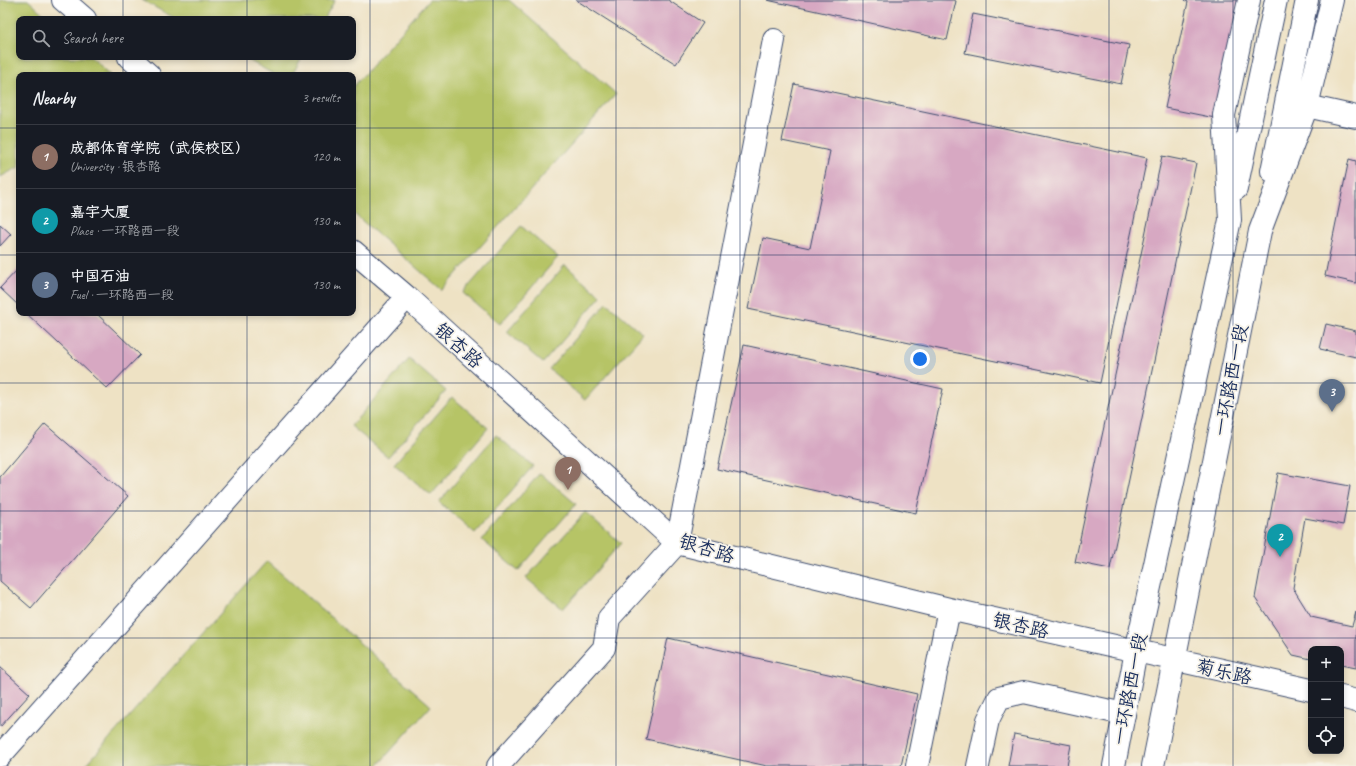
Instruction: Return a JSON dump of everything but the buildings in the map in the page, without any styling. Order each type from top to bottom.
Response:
[{"type":"main road","points":[[62,0],[81,16]]},
{"type":"main road","name":"一环路西一段","points":[[1114,766],[1136,651],[1230,220],[1224,115],[1249,0]]},
{"type":"main road","points":[[1230,220],[1276,0]]},
{"type":"main road","points":[[1260,231],[1285,101],[1307,0]]},
{"type":"main road","name":"一环路西一段","points":[[1153,766],[1260,231],[1307,106],[1332,0]]},
{"type":"main road","points":[[498,766],[604,648],[609,618],[677,543],[774,40]]},
{"type":"main road","points":[[132,60],[146,72]]},
{"type":"main road","points":[[1307,106],[1356,117]]},
{"type":"main road","name":"银杏路","points":[[356,254],[407,297],[677,543],[949,609],[1136,651]]},
{"type":"main road","points":[[0,756],[407,297]]},
{"type":"main road","points":[[917,766],[949,609]]},
{"type":"main road","name":"菊乐路","points":[[1136,651],[1308,689]]},
{"type":"main road","points":[[978,766],[988,720],[999,698],[1024,692],[1124,714]]},
{"type":"main road","points":[[1344,698],[1356,700]]},
{"type":"green space","points":[[0,0],[28,0],[46,16],[16,16],[16,60],[94,60],[108,72],[16,72],[16,169],[0,177]]},
{"type":"green space","points":[[142,0],[335,0],[326,16],[171,16]]},
{"type":"green space","points":[[429,0],[509,0],[616,94],[442,290],[356,216],[356,84]]},
{"type":"green space","points":[[248,60],[300,60],[294,72],[270,72]]},
{"type":"green space","points":[[521,226],[558,257],[500,324],[463,293]]},
{"type":"green space","points":[[565,265],[601,296],[543,363],[507,332]]},
{"type":"green space","points":[[607,303],[643,334],[585,400],[549,369]]},
{"type":"green space","points":[[409,359],[446,391],[388,457],[351,426]]},
{"type":"green space","points":[[452,397],[488,428],[431,495],[394,464]]},
{"type":"green space","points":[[496,435],[533,466],[475,533],[439,502]]},
{"type":"green space","points":[[540,473],[576,504],[518,571],[482,540]]},
{"type":"green space","points":[[585,512],[621,543],[563,609],[526,578]]},
{"type":"green space","points":[[267,561],[431,706],[377,766],[85,766]]},
{"type":"place","name":"中国石油","points":[[1332,412]]},
{"type":"place","name":"成都体育学院（武侯校区）","points":[[568,490]]},
{"type":"place","name":"嘉宇大厦","points":[[1280,557]]}]
